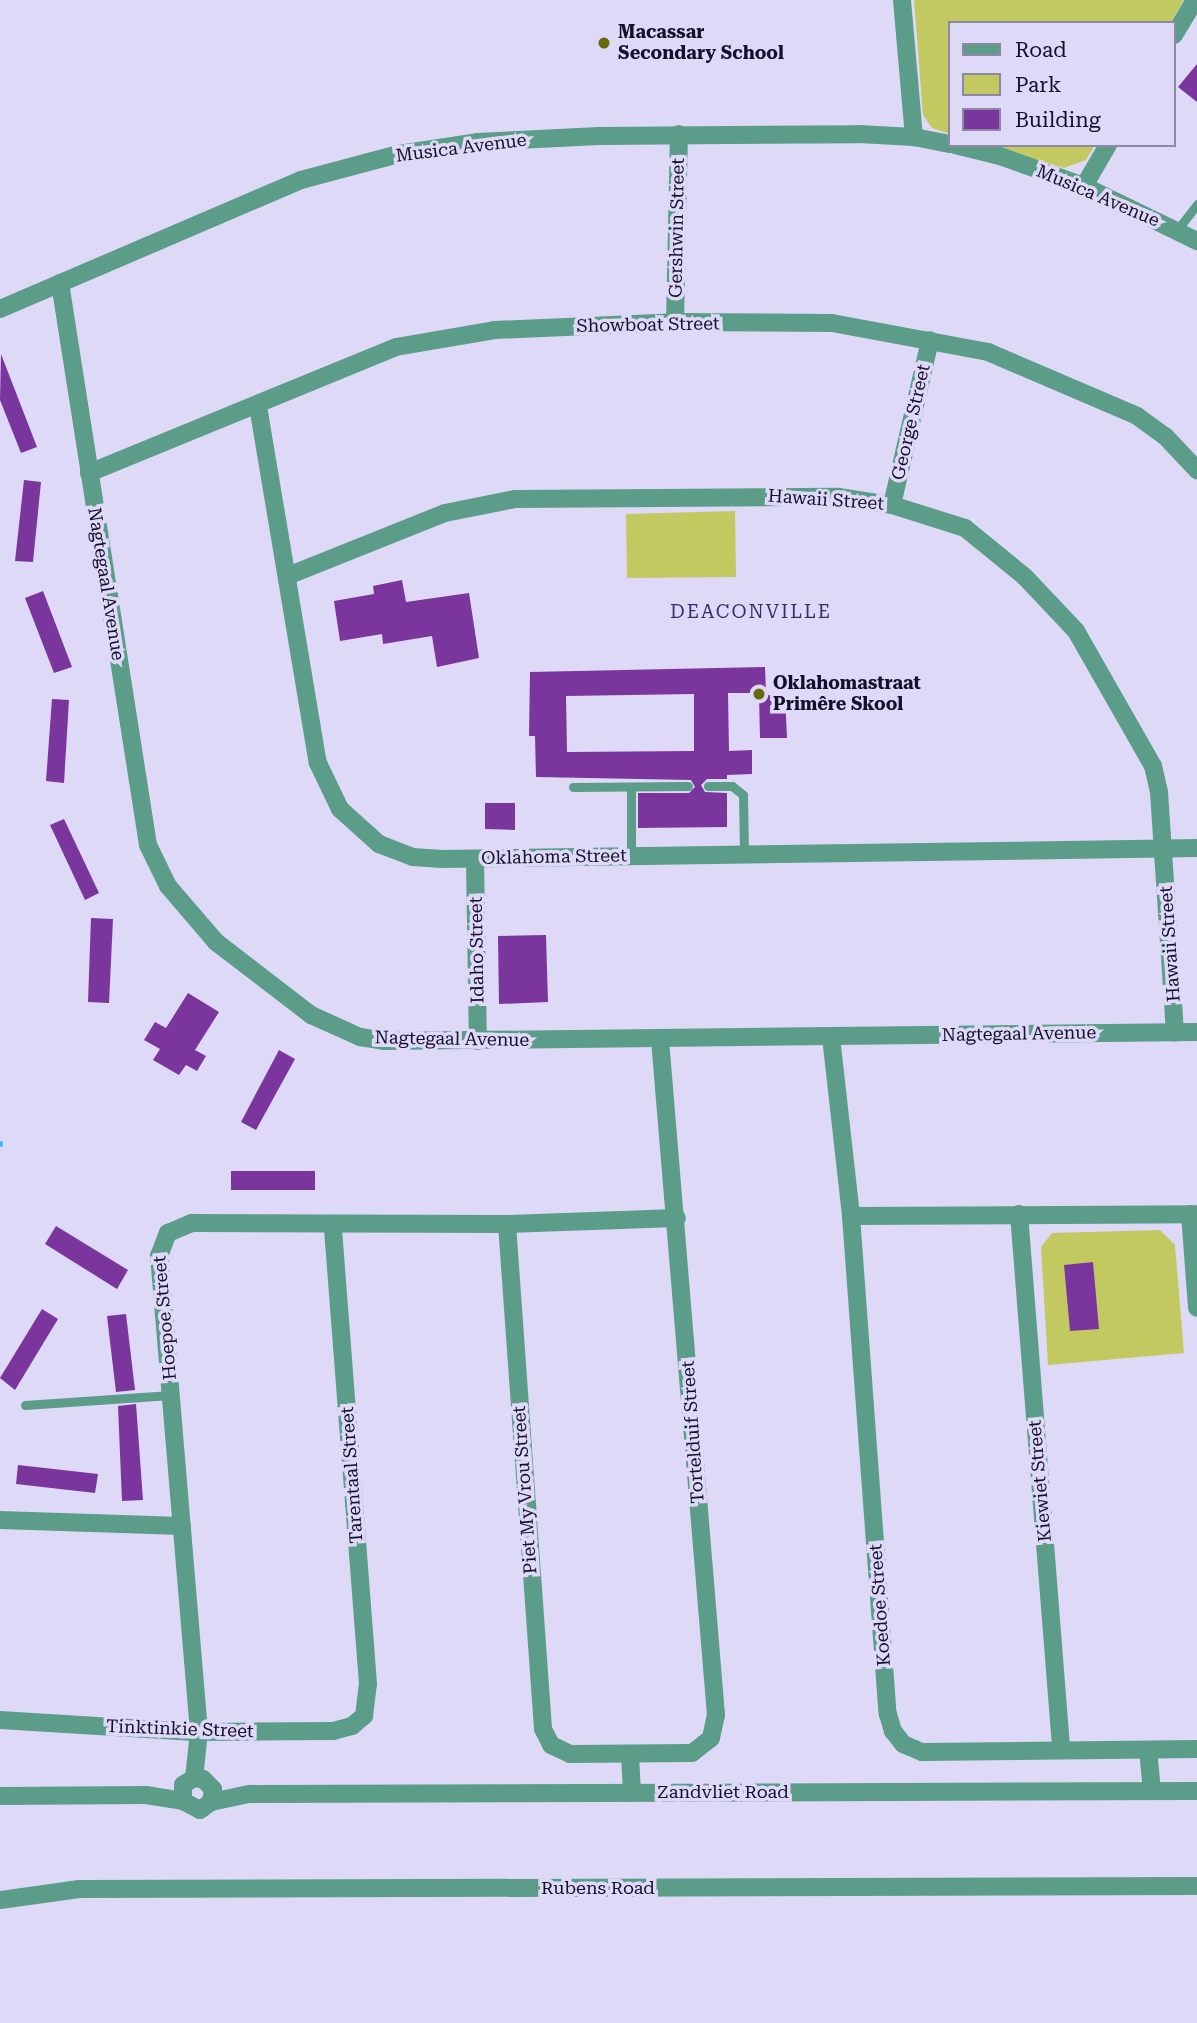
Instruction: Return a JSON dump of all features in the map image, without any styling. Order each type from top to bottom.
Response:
[{"type":"street","points":[[902,0],[914,137]]},
{"type":"street","points":[[1176,32],[1195,0]]},
{"type":"street","name":"Musica Avenue","points":[[0,309],[301,180],[386,157],[477,142],[679,134],[914,137],[948,144]]},
{"type":"street","name":"Gershwin Street","points":[[675,322],[679,134]]},
{"type":"street","name":"Musica Avenue","points":[[962,147],[1000,156],[1084,187],[1197,241]]},
{"type":"street","points":[[1084,187],[1107,147]]},
{"type":"street","name":"Nagtegaal Avenue","points":[[60,283],[142,823],[154,862],[168,886],[216,942],[283,996],[331,1026],[384,1041],[1197,1032]]},
{"type":"street","name":"Showboat Street","points":[[89,473],[419,341],[495,330],[675,322],[832,323],[988,352],[1137,416],[1166,436],[1197,470]]},
{"type":"street","name":"George Street","points":[[892,505],[930,340]]},
{"type":"street","name":"Oklahoma Street","points":[[258,405],[290,576],[318,763],[340,809],[364,834],[396,851],[442,859],[475,859],[1197,848]]},
{"type":"street","name":"Hawaii Street","points":[[290,576],[445,513],[493,501],[753,495],[838,497],[892,505],[947,520],[980,537],[1076,631],[1153,766],[1163,848],[1175,1032]]},
{"type":"street","name":"Idaho Street","points":[[475,859],[478,1041]]},
{"type":"street","name":"Koedoe Street","points":[[831,1037],[851,1216],[890,1724],[903,1744],[922,1752],[1062,1747],[1197,1749]]},
{"type":"street","name":"Tortelduif Street","points":[[559,1749],[570,1754],[692,1753],[711,1738],[716,1715],[677,1218],[660,1039]]},
{"type":"street","name":"Kiewiet Street","points":[[1019,1214],[1062,1747]]},
{"type":"street","points":[[851,1216],[1193,1214],[1197,1308]]},
{"type":"street","name":"Hoepoe Street","points":[[198,1788],[199,1740],[159,1256],[168,1233],[192,1223],[508,1224],[677,1218]]},
{"type":"street","name":"Piet My Vrou Street","points":[[508,1224],[541,1717],[551,1745],[559,1749]]},
{"type":"street","name":"Tarentaal Street","points":[[333,1225],[368,1684],[367,1708],[359,1722]]},
{"type":"street","points":[[0,1520],[183,1526]]},
{"type":"street","name":"Tinktinkie Street","points":[[0,1720],[199,1740],[333,1731],[359,1722]]},
{"type":"street","points":[[1148,1750],[1152,1791]]},
{"type":"street","points":[[629,1755],[632,1792]]},
{"type":"street","name":"Zandvliet Road","points":[[0,1796],[146,1795],[198,1788],[250,1794],[1197,1791]]},
{"type":"street","name":"Rubens Road","points":[[0,1900],[79,1889],[1197,1886]]},
{"type":"lane","points":[[1177,230],[1197,204]]},
{"type":"lane","points":[[573,787],[688,786]]},
{"type":"lane","points":[[708,786],[732,786],[743,795],[744,855]]},
{"type":"lane","points":[[631,787],[631,856]]},
{"type":"lane","points":[[25,1405],[171,1395]]},
{"type":"green space","points":[[914,0],[1184,0],[1171,21],[948,21],[948,133],[932,128],[923,115]]},
{"type":"green space","points":[[994,147],[1094,147],[1086,160],[1064,168]]},
{"type":"green space","points":[[735,511],[736,577],[627,578],[626,514]]},
{"type":"green space","points":[[1160,1230],[1175,1245],[1184,1353],[1048,1365],[1041,1247],[1052,1233]]},
{"type":"building","points":[[1197,64],[1197,102],[1178,87]]},
{"type":"building","points":[[1,354],[37,447],[21,453],[0,400]]},
{"type":"building","points":[[24,480],[41,482],[33,562],[15,561]]},
{"type":"building","points":[[402,580],[406,602],[469,593],[479,658],[437,667],[432,636],[383,644],[382,634],[340,641],[334,601],[374,594],[373,586]]},
{"type":"building","points":[[43,591],[72,667],[54,673],[25,598]]},
{"type":"building","points":[[765,667],[766,693],[728,693],[729,751],[752,750],[752,774],[727,775],[727,779],[707,779],[701,785],[705,792],[727,793],[727,827],[638,828],[638,793],[689,793],[695,787],[691,780],[536,777],[535,736],[529,736],[530,672]],"holes":[[[694,694],[694,751],[567,752],[566,696]]]},
{"type":"building","points":[[759,695],[785,695],[787,738],[760,738]]},
{"type":"building","points":[[52,699],[69,700],[64,783],[46,781]]},
{"type":"building","points":[[485,803],[515,803],[515,830],[485,829]]},
{"type":"building","points":[[64,819],[99,893],[85,900],[50,825]]},
{"type":"building","points":[[91,918],[113,919],[109,1003],[88,1002]]},
{"type":"building","points":[[546,935],[548,1002],[499,1004],[498,936]]},
{"type":"building","points":[[188,993],[219,1012],[195,1050],[206,1056],[197,1071],[186,1065],[179,1075],[153,1060],[160,1049],[144,1040],[155,1022],[166,1028]]},
{"type":"building","points":[[279,1050],[295,1059],[256,1130],[241,1122]]},
{"type":"building","points":[[231,1171],[315,1171],[315,1190],[231,1190]]},
{"type":"building","points":[[56,1226],[128,1270],[117,1289],[45,1244]]},
{"type":"building","points":[[1093,1262],[1099,1329],[1070,1331],[1064,1265]]},
{"type":"building","points":[[42,1309],[58,1319],[15,1390],[0,1378]]},
{"type":"building","points":[[126,1314],[135,1390],[116,1392],[107,1316]]},
{"type":"building","points":[[136,1404],[143,1500],[122,1501],[118,1406]]},
{"type":"building","points":[[18,1465],[98,1474],[95,1493],[16,1484]]},
{"type":"place","name":"Macassar Secondary School","points":[[604,43]]},
{"type":"place","name":"Oklahomastraat Primêre Skool","points":[[759,694]]},
{"type":"district","name":"DEACONVILLE","points":[[751,612]]}]
